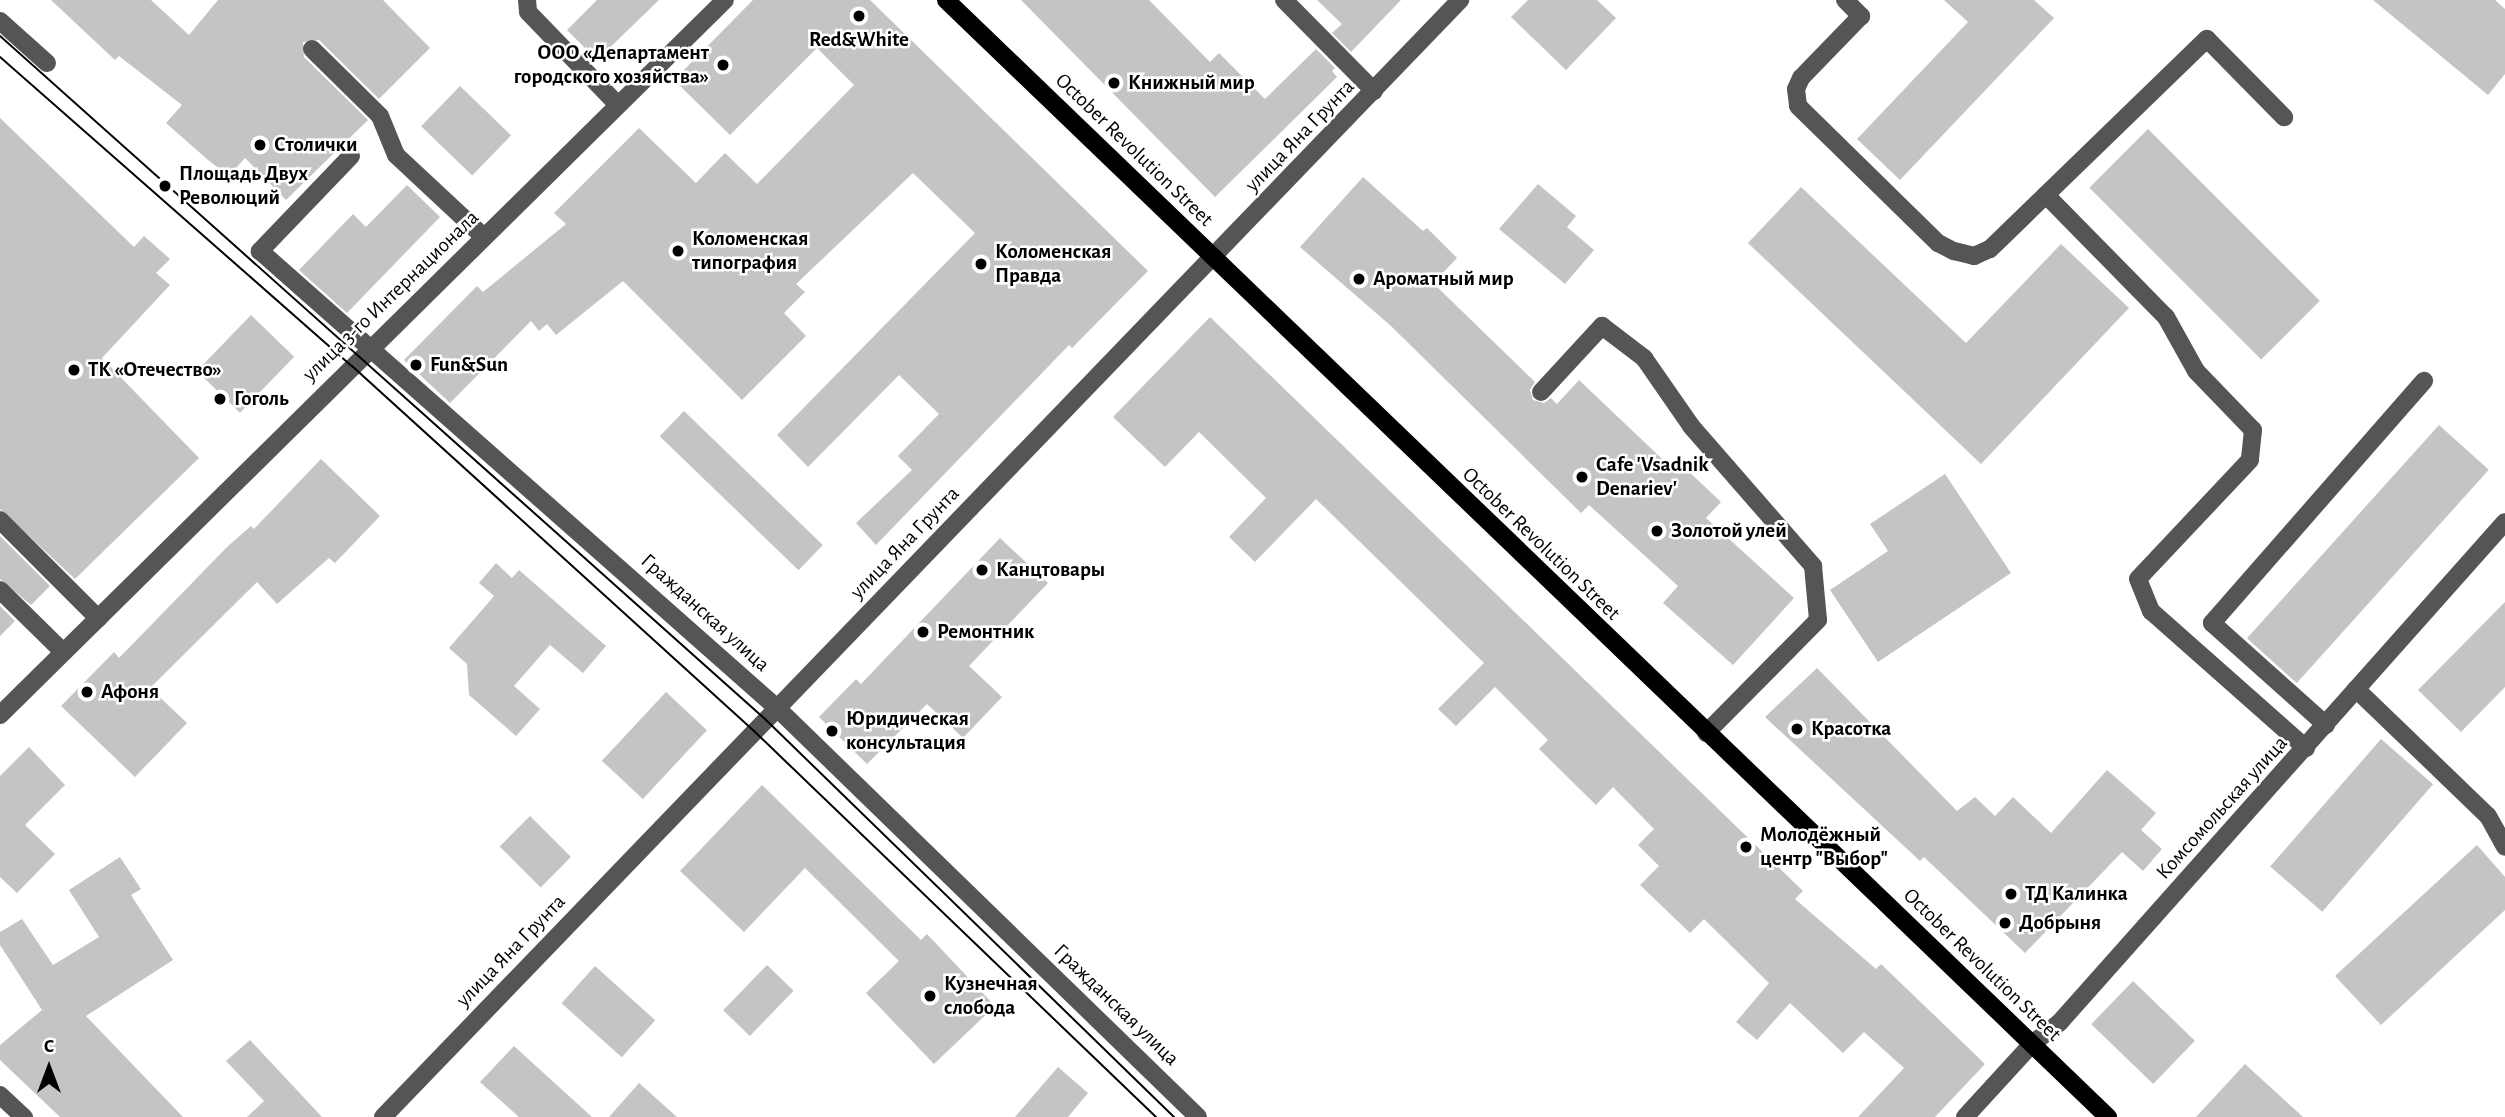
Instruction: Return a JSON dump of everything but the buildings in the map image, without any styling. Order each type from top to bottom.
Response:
[{"type":"main road","name":"October Revolution Street","points":[[946,0],[2108,1117]]},
{"type":"street","points":[[527,0],[528,12],[618,105]]},
{"type":"street","name":"улица 3-го Интернационала","points":[[0,715],[371,346],[725,0]]},
{"type":"street","points":[[1284,0],[1374,91]]},
{"type":"street","name":"улица Яна Грунта","points":[[383,1117],[1460,0]]},
{"type":"street","points":[[1846,0],[1861,16],[1801,78],[1796,89],[1798,106],[1938,243],[1974,256],[1990,249],[2207,39],[2284,117]]},
{"type":"street","points":[[0,21],[47,63]]},
{"type":"street","points":[[312,49],[380,116],[396,155],[484,237]]},
{"type":"street","name":"Гражданская улица","points":[[351,156],[260,251],[371,346],[777,708],[1198,1117]]},
{"type":"street","points":[[2046,195],[2166,317],[2196,371],[2253,430],[2250,460],[2138,579],[2151,611],[2306,748]]},
{"type":"street","points":[[1541,392],[1602,326],[1644,358],[1691,426],[1813,566],[1818,620],[1706,733]]},
{"type":"street","points":[[2326,725],[2212,623],[2424,381]]},
{"type":"street","points":[[0,520],[98,618]]},
{"type":"street","name":"Комсомольская улица","points":[[1965,1117],[2032,1044],[2060,1022],[2505,522]]},
{"type":"street","points":[[0,590],[63,652]]},
{"type":"street","points":[[2356,689],[2488,816],[2505,847]]},
{"type":"street","points":[[0,1095],[24,1117]]},
{"type":"tram line","points":[[0,36],[765,719],[1174,1117]]},
{"type":"tram line","points":[[0,57],[352,366],[754,731],[1156,1117]]},
{"type":"place","name":"Red&White","points":[[859,16]]},
{"type":"place","name":"ООО «Департамент городского хозяйства»","points":[[723,65]]},
{"type":"place","name":"Книжный мир","points":[[1114,83]]},
{"type":"place","name":"Столички","points":[[260,145]]},
{"type":"place","name":"Площадь Двух Революций","points":[[165,186]]},
{"type":"place","name":"Коломенская типография","points":[[678,251]]},
{"type":"place","name":"Коломенская Правда","points":[[981,264]]},
{"type":"place","name":"Ароматный мир","points":[[1359,279]]},
{"type":"place","name":"Fun&Sun","points":[[416,365]]},
{"type":"place","name":"ТК «Отечество»","points":[[74,370]]},
{"type":"place","name":"Гоголь","points":[[220,399]]},
{"type":"place","name":"Cafe 'Vsadnik Denariev'","points":[[1582,477]]},
{"type":"place","name":"Золотой улей","points":[[1657,531]]},
{"type":"place","name":"Канцтовары","points":[[982,570]]},
{"type":"place","name":"Ремонтник","points":[[923,632]]},
{"type":"place","name":"Афоня","points":[[87,692]]},
{"type":"place","name":"Красотка","points":[[1797,729]]},
{"type":"place","name":"Юридическая консультация","points":[[832,731]]},
{"type":"place","name":"Молодёжный центр \"Выбор\"","points":[[1746,847]]},
{"type":"place","name":"ТД Калинка","points":[[2011,894]]},
{"type":"place","name":"Добрыня","points":[[2005,923]]},
{"type":"place","name":"Кузнечная слобода","points":[[930,996]]}]
